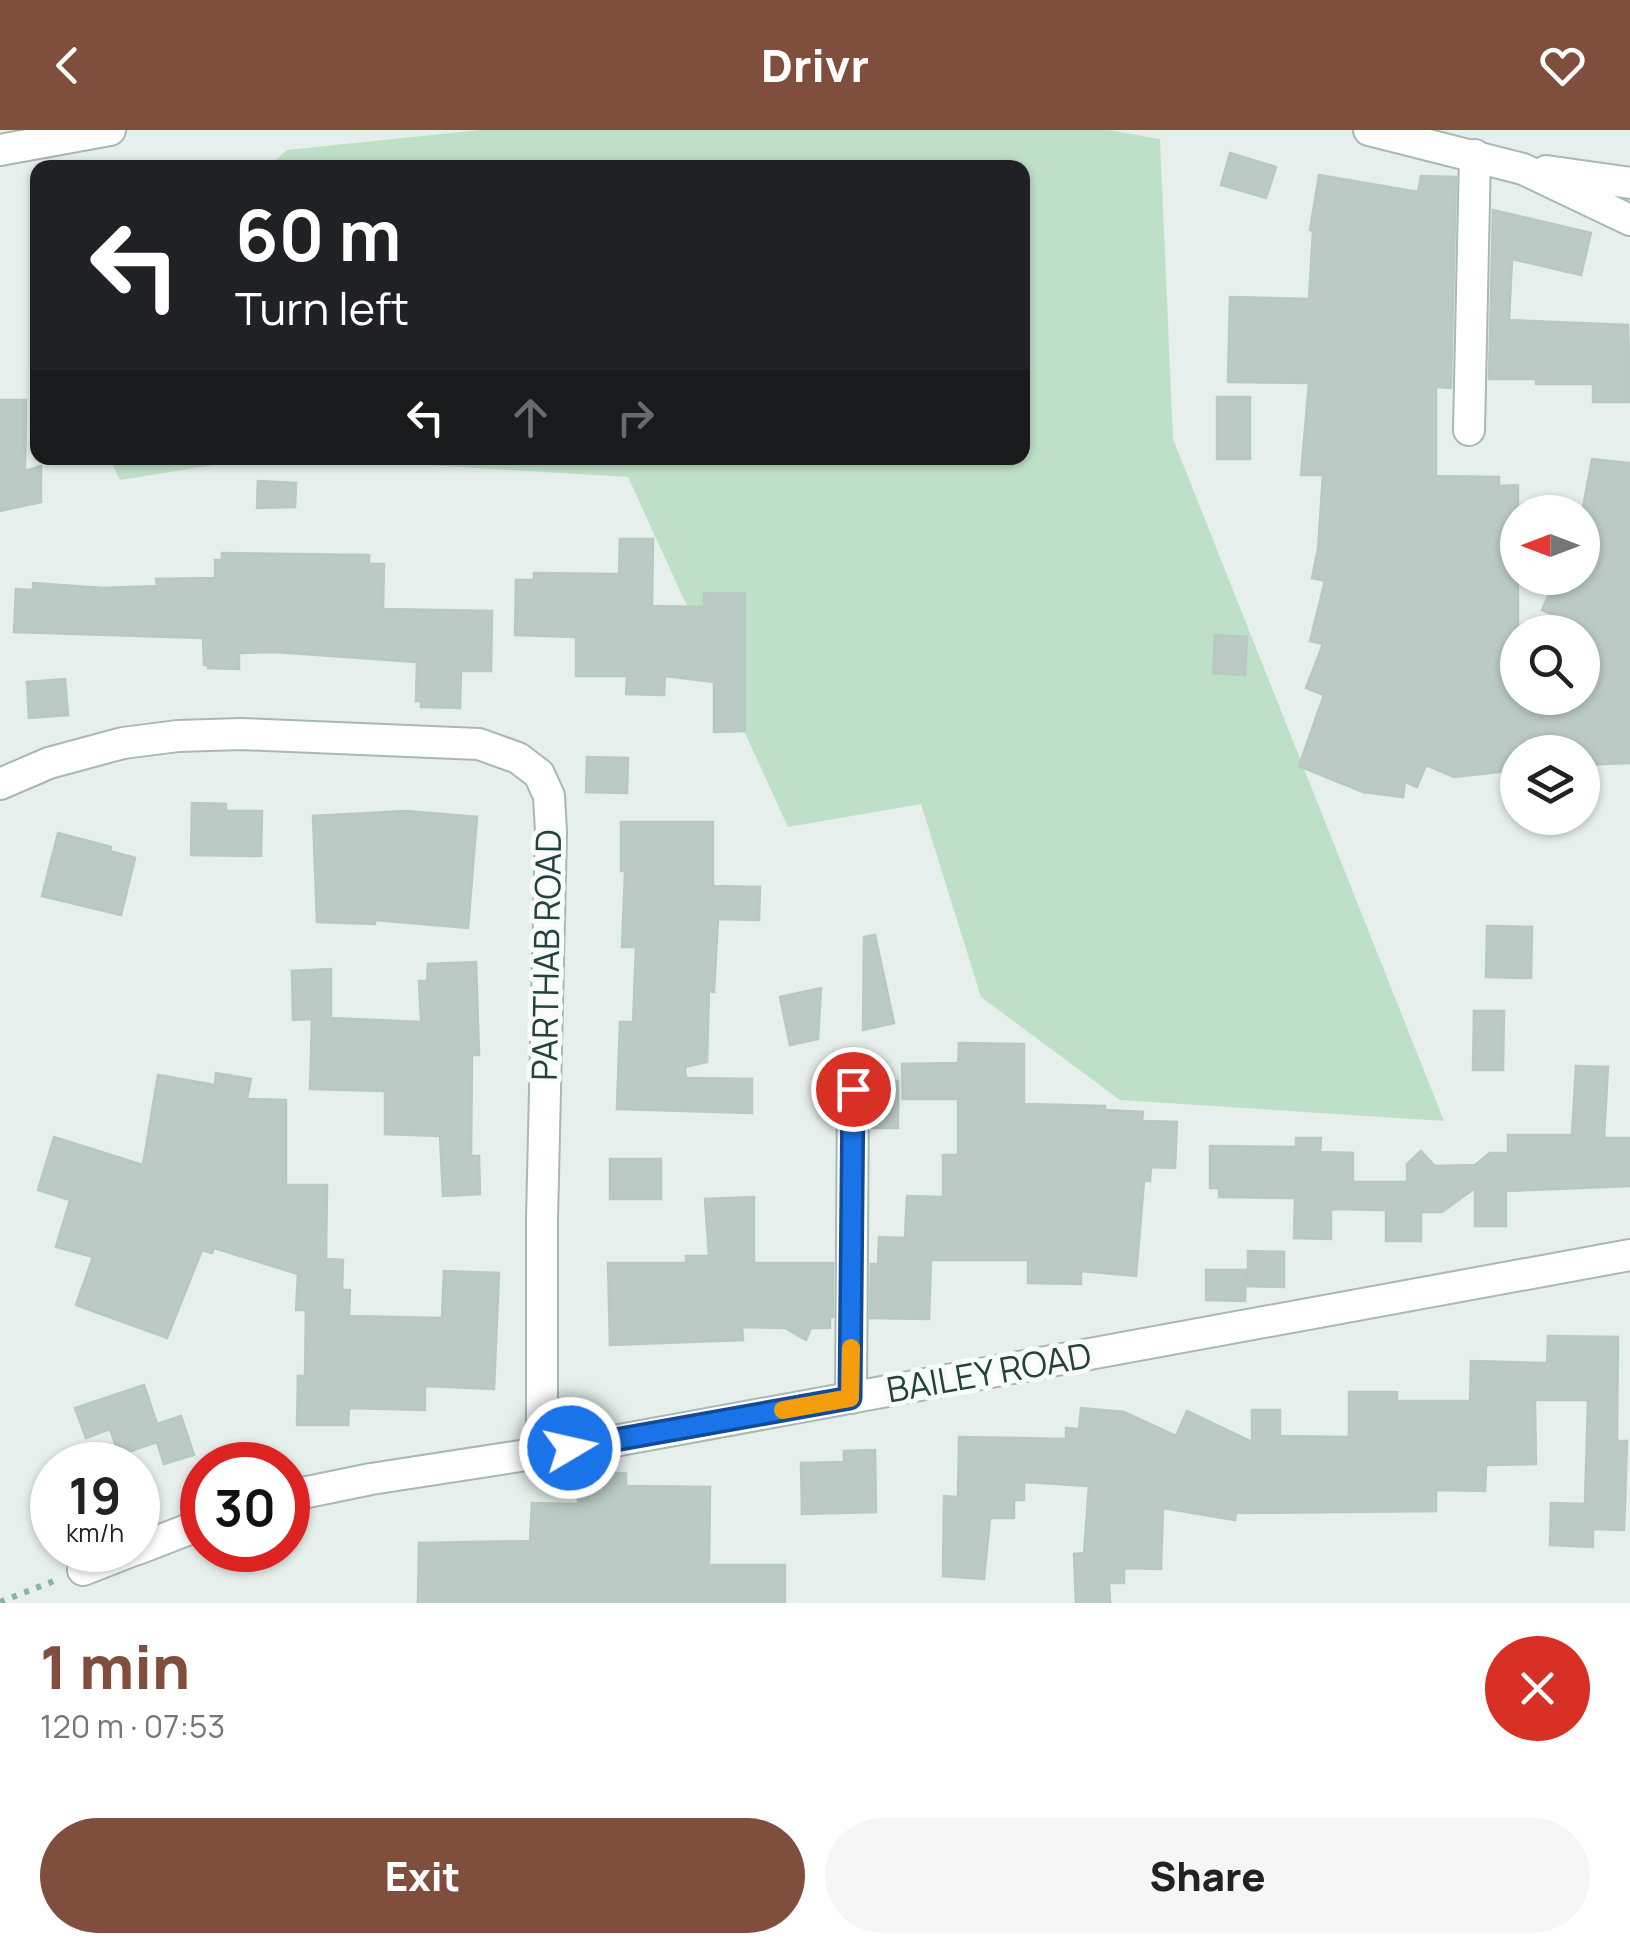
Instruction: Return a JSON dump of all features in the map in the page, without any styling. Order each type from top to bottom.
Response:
[{"type":"street","points":[[0,150],[110,130]]},
{"type":"street","points":[[1370,130],[1523,169],[1630,220]]},
{"type":"street","points":[[1469,430],[1475,155]]},
{"type":"street","points":[[1523,169],[1592,175],[1630,183]]},
{"type":"street","name":"PARTHAB ROAD","points":[[0,784],[49,763],[123,743],[241,734],[478,744],[518,758],[538,774],[549,796],[552,832],[542,1220],[542,1452]]},
{"type":"street","points":[[850,1398],[853,1089]]},
{"type":"street","name":"BAILEY ROAD","points":[[310,1492],[1630,1255]]},
{"type":"path","points":[[0,1602],[79,1572]]},
{"type":"green space","points":[[480,130],[1109,130],[1160,139],[1173,439],[1444,1121],[1120,1100],[981,997],[921,804],[788,827],[628,477],[428,465],[1030,465],[1030,160],[276,160],[287,150]]},
{"type":"green space","points":[[112,465],[213,465],[120,480]]},
{"type":"building","points":[[1230,153],[1276,167],[1266,198],[1221,185]]},
{"type":"building","points":[[1319,175],[1418,192],[1421,176],[1456,177],[1451,388],[1436,387],[1436,476],[1499,477],[1499,486],[1518,485],[1518,495],[1500,495],[1500,595],[1518,595],[1518,615],[1500,615],[1500,715],[1600,715],[1600,615],[1554,615],[1542,610],[1549,595],[1600,595],[1600,495],[1585,495],[1592,459],[1630,463],[1630,763],[1600,764],[1600,735],[1500,735],[1500,772],[1454,777],[1426,765],[1417,787],[1405,782],[1403,797],[1363,792],[1299,766],[1324,695],[1306,688],[1323,644],[1310,641],[1325,581],[1312,578],[1323,475],[1301,475],[1309,383],[1228,382],[1230,297],[1309,299],[1313,231],[1310,230]]},
{"type":"building","points":[[1493,210],[1591,233],[1581,275],[1512,259],[1509,320],[1628,325],[1630,402],[1593,402],[1593,384],[1489,379]]},
{"type":"building","points":[[1217,397],[1250,397],[1250,459],[1217,459]]},
{"type":"building","points":[[0,400],[26,400],[25,471],[41,466],[41,502],[0,511]]},
{"type":"building","points":[[258,481],[296,483],[295,507],[257,508]]},
{"type":"building","points":[[620,539],[653,539],[652,606],[704,607],[704,593],[745,593],[745,731],[714,732],[714,682],[665,676],[664,695],[626,694],[627,676],[576,676],[576,637],[515,635],[516,580],[534,580],[534,573],[619,574]]},
{"type":"building","points":[[222,553],[369,555],[369,564],[384,564],[383,609],[492,611],[491,671],[461,671],[460,708],[421,707],[421,701],[416,701],[417,662],[239,653],[239,669],[208,668],[204,665],[203,638],[14,632],[16,589],[33,590],[33,583],[104,588],[157,586],[156,579],[215,578],[215,560],[222,560]]},
{"type":"building","points":[[1215,635],[1247,637],[1245,675],[1213,673]]},
{"type":"building","points":[[65,679],[68,715],[29,718],[27,682]]},
{"type":"building","points":[[587,757],[628,758],[627,793],[586,792]]},
{"type":"building","points":[[192,803],[226,804],[226,811],[262,811],[261,856],[191,855]]},
{"type":"building","points":[[406,811],[477,817],[468,928],[375,920],[375,924],[317,922],[313,816]]},
{"type":"building","points":[[621,822],[713,822],[713,886],[760,887],[759,920],[718,919],[714,992],[709,991],[707,1062],[685,1067],[686,1078],[752,1079],[752,1113],[617,1109],[620,1022],[633,1022],[636,947],[622,947],[625,871],[621,871]]},
{"type":"building","points":[[58,833],[111,847],[110,851],[135,858],[121,915],[42,896]]},
{"type":"building","points":[[1487,926],[1532,927],[1531,978],[1486,977]]},
{"type":"building","points":[[875,935],[894,1023],[863,1030],[864,937]]},
{"type":"building","points":[[476,962],[479,1055],[472,1055],[471,1156],[479,1156],[480,1194],[443,1196],[440,1136],[385,1134],[385,1091],[310,1089],[312,1019],[293,1020],[292,971],[331,969],[331,1018],[421,1022],[419,981],[427,981],[428,964]]},
{"type":"building","points":[[821,988],[818,1039],[790,1045],[780,997]]},
{"type":"building","points":[[1474,1011],[1504,1011],[1503,1070],[1473,1070]]},
{"type":"building","points":[[959,1043],[1024,1044],[1024,1104],[1105,1106],[1105,1110],[1143,1112],[1142,1121],[1177,1122],[1175,1168],[1151,1167],[1150,1181],[1144,1181],[1136,1276],[1081,1271],[1081,1284],[1028,1283],[1028,1260],[931,1260],[929,1319],[870,1318],[871,1264],[878,1264],[879,1237],[905,1238],[907,1196],[943,1197],[943,1155],[958,1155],[958,1099],[903,1099],[902,1064],[958,1063]]},
{"type":"building","points":[[1576,1066],[1608,1067],[1604,1138],[1630,1138],[1630,1186],[1506,1191],[1506,1226],[1475,1226],[1475,1188],[1442,1212],[1421,1212],[1421,1241],[1386,1241],[1386,1210],[1331,1209],[1331,1239],[1294,1238],[1295,1198],[1219,1197],[1219,1188],[1210,1188],[1210,1146],[1296,1147],[1296,1138],[1321,1138],[1320,1152],[1353,1153],[1353,1182],[1407,1182],[1407,1164],[1421,1151],[1435,1166],[1475,1165],[1490,1153],[1508,1153],[1508,1135],[1572,1135]]},
{"type":"building","points":[[216,1073],[251,1079],[247,1099],[286,1100],[286,1185],[327,1185],[326,1259],[343,1260],[342,1290],[350,1290],[349,1316],[442,1318],[444,1271],[499,1273],[494,1389],[425,1386],[425,1410],[349,1408],[348,1425],[297,1425],[298,1376],[305,1376],[306,1310],[296,1310],[298,1274],[214,1248],[212,1253],[202,1250],[167,1338],[76,1305],[93,1257],[56,1247],[70,1200],[38,1190],[54,1137],[143,1165],[158,1075],[215,1085]]},
{"type":"building","points":[[870,1081],[898,1081],[898,1128],[872,1128]]},
{"type":"building","points":[[610,1159],[661,1159],[661,1199],[610,1199]]},
{"type":"building","points":[[754,1197],[754,1263],[833,1263],[830,1328],[811,1328],[806,1340],[785,1328],[742,1327],[743,1340],[610,1345],[608,1263],[686,1263],[686,1256],[709,1256],[705,1199]]},
{"type":"building","points":[[1248,1251],[1284,1252],[1284,1287],[1248,1286]]},
{"type":"building","points":[[1206,1270],[1246,1270],[1245,1301],[1206,1300]]},
{"type":"building","points":[[1548,1336],[1618,1337],[1617,1441],[1627,1441],[1624,1530],[1593,1529],[1593,1547],[1550,1545],[1551,1503],[1585,1504],[1588,1400],[1535,1400],[1536,1464],[1486,1465],[1485,1491],[1436,1490],[1436,1511],[1236,1513],[1235,1520],[1163,1508],[1161,1569],[1124,1568],[1124,1583],[1109,1583],[1110,1603],[1076,1603],[1074,1554],[1084,1553],[1089,1486],[1024,1482],[1024,1500],[1014,1500],[1014,1518],[990,1518],[984,1579],[943,1576],[944,1496],[958,1497],[959,1437],[1066,1439],[1066,1428],[1079,1429],[1081,1408],[1124,1412],[1176,1436],[1187,1411],[1252,1442],[1252,1410],[1280,1410],[1280,1436],[1349,1437],[1349,1392],[1397,1392],[1397,1401],[1470,1401],[1471,1361],[1547,1363]]},
{"type":"building","points":[[144,1385],[157,1424],[181,1416],[190,1442],[180,1442],[180,1459],[164,1464],[160,1442],[114,1442],[110,1429],[86,1438],[75,1408]]},
{"type":"building","points":[[875,1450],[876,1512],[802,1514],[801,1463],[844,1462],[844,1451]]},
{"type":"building","points":[[626,1473],[626,1486],[710,1487],[709,1565],[785,1565],[785,1603],[418,1603],[419,1543],[530,1541],[532,1503],[578,1504],[578,1474]]},
{"type":"slow traffic","points":[[783,1410],[850,1398],[851,1348]]},
{"type":"route","points":[[570,1448],[850,1398],[853,1089]]}]
